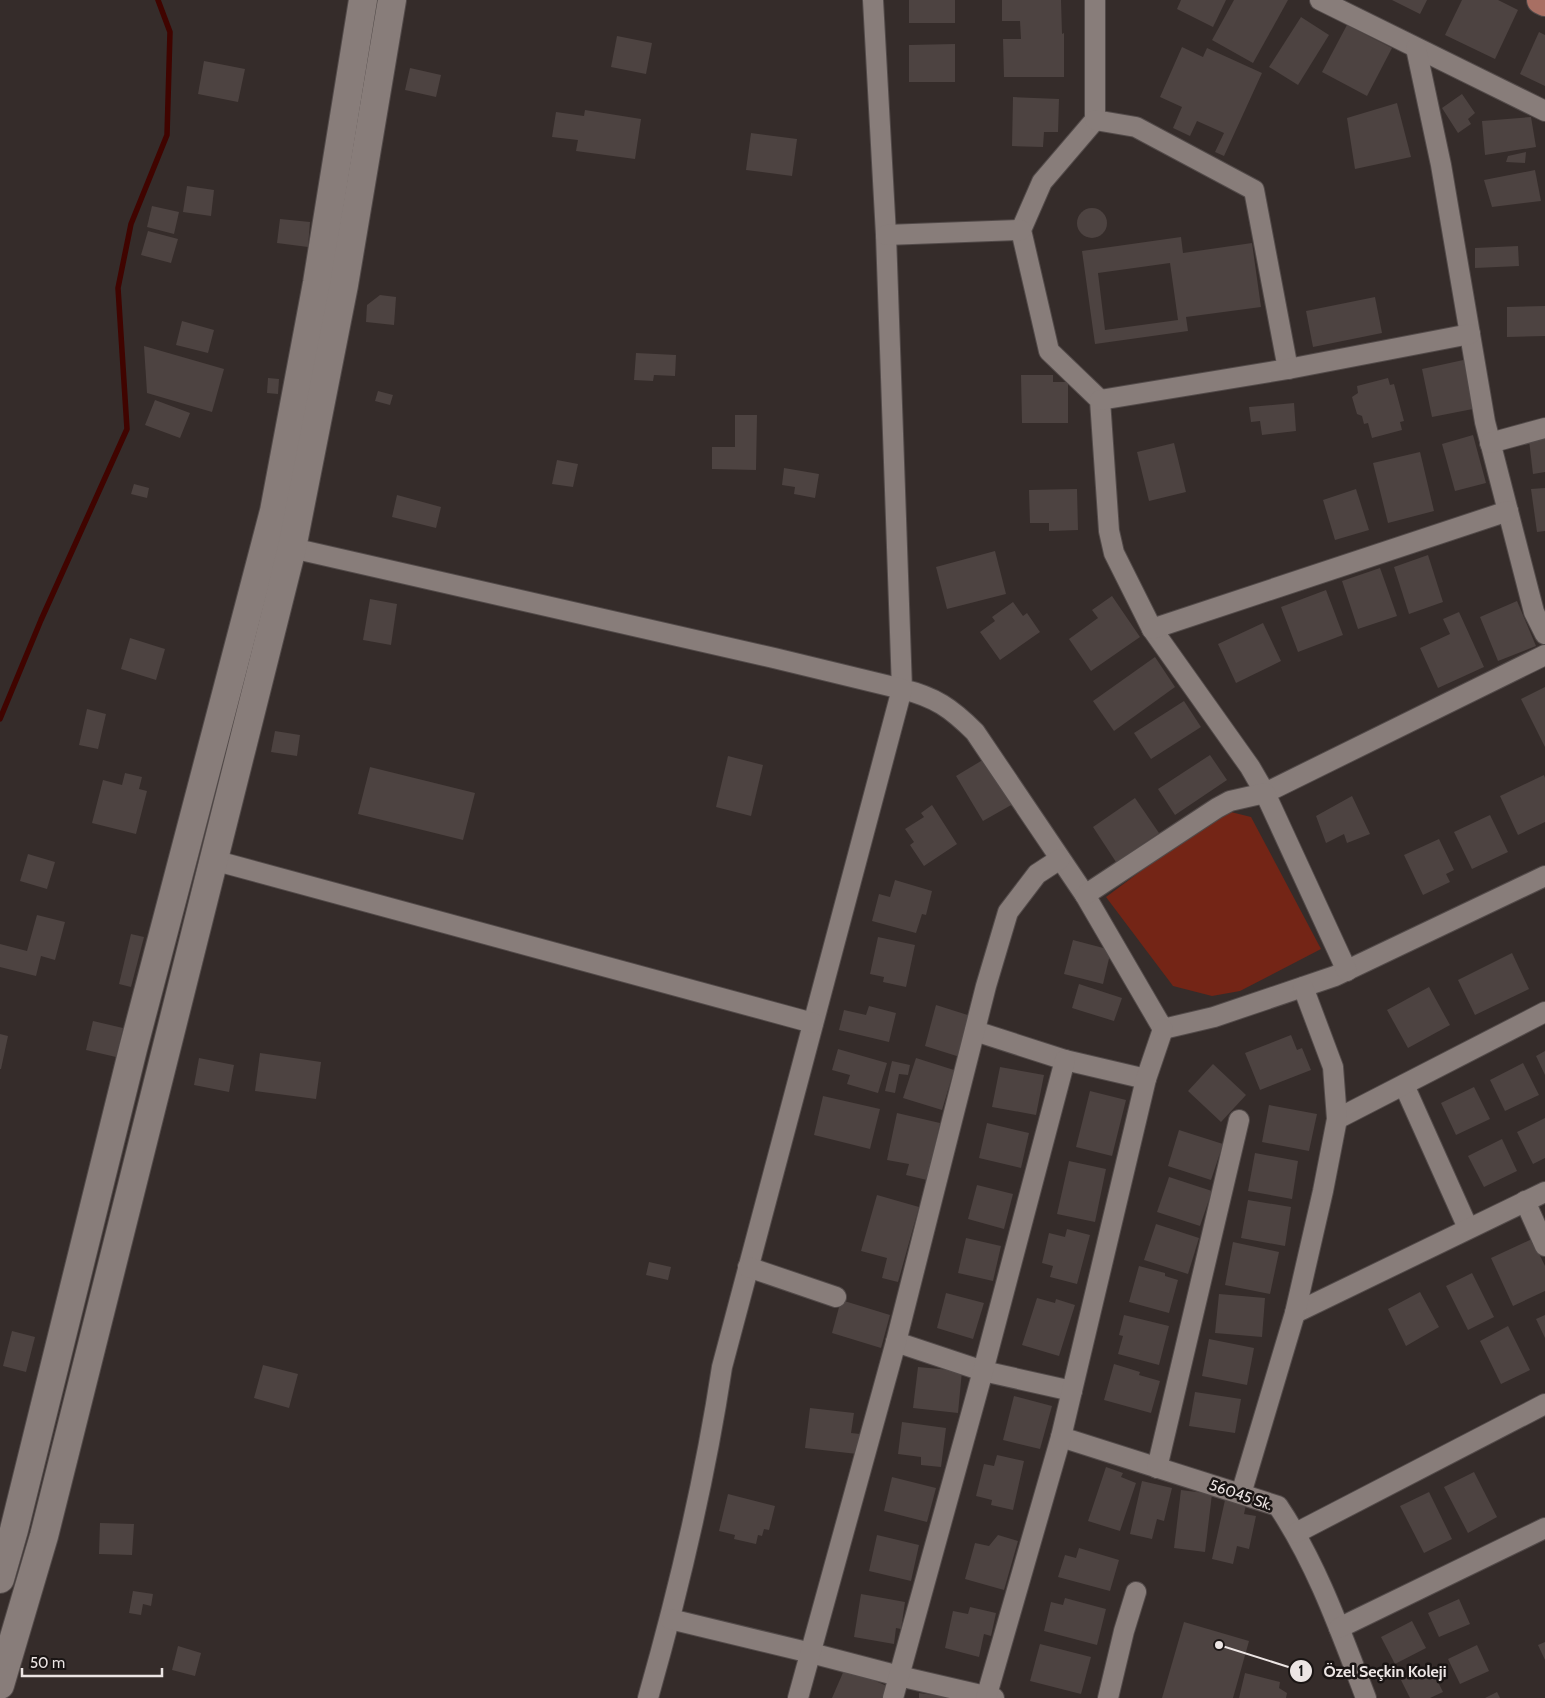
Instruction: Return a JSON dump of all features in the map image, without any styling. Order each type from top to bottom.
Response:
[{"type":"main road","points":[[0,1580],[133,1050],[274,511],[318,283],[363,0]]},
{"type":"main road","points":[[0,1684],[44,1536],[292,548],[344,285],[392,0]]},
{"type":"main road","points":[[1541,0],[1545,2]]},
{"type":"street","points":[[648,1698],[670,1619],[711,1440],[722,1368],[902,689],[886,235],[873,0]]},
{"type":"street","points":[[1095,0],[1095,120],[1042,182],[1022,230],[1049,351],[1100,400],[1109,531],[1114,553],[1152,629],[1250,768],[1265,793],[1347,971]]},
{"type":"street","points":[[1320,0],[1545,111]]},
{"type":"street","points":[[1416,48],[1441,165],[1485,422],[1534,612],[1545,634]]},
{"type":"street","points":[[1095,120],[1136,127],[1254,190],[1288,369]]},
{"type":"street","points":[[886,235],[1022,230]]},
{"type":"street","points":[[1100,400],[1288,369],[1470,334]]},
{"type":"street","points":[[1490,443],[1545,428]]},
{"type":"street","points":[[1152,629],[1508,511]]},
{"type":"street","points":[[292,548],[764,656],[919,693],[939,702],[958,715],[975,732],[1085,895],[1163,1029],[1146,1079],[1061,1437],[989,1697],[670,1619]]},
{"type":"street","points":[[1085,895],[1230,801],[1265,793],[1545,656]]},
{"type":"street","points":[[798,1698],[896,1342],[975,1031],[1008,912],[1037,874],[1060,859]]},
{"type":"street","points":[[213,860],[813,1023]]},
{"type":"street","points":[[1163,1029],[1214,1017],[1347,971],[1545,876]]},
{"type":"street","points":[[1241,1494],[1295,1313],[1323,1191],[1337,1119],[1332,1067],[1303,987]]},
{"type":"street","points":[[1337,1119],[1545,1012]]},
{"type":"street","points":[[975,1031],[1065,1060],[1146,1079]]},
{"type":"street","points":[[893,1698],[983,1371],[1065,1060]]},
{"type":"street","points":[[1404,1084],[1468,1228]]},
{"type":"street","points":[[1157,1468],[1240,1120]]},
{"type":"street","points":[[1295,1313],[1545,1192]]},
{"type":"street","points":[[1525,1201],[1545,1246]]},
{"type":"street","points":[[748,1268],[836,1297]]},
{"type":"street","points":[[896,1342],[983,1371],[1072,1391]]},
{"type":"street","points":[[1296,1533],[1545,1404]]},
{"type":"street","name":"56045 Sk.","points":[[1061,1437],[1278,1506],[1296,1533],[1339,1628],[1366,1698]]},
{"type":"street","points":[[1339,1628],[1545,1528]]},
{"type":"street","points":[[1108,1698],[1124,1631],[1136,1592]]},
{"type":"shaded area","points":[[1223,810],[1251,817],[1321,949],[1240,991],[1212,996],[1173,986],[1106,897]]},
{"type":"building","points":[[909,0],[955,0],[955,23],[909,23]]},
{"type":"building","points":[[1002,0],[1061,0],[1062,34],[1064,33],[1064,77],[1004,77],[1003,39],[1021,39],[1020,21],[1002,21]]},
{"type":"building","points":[[1181,0],[1226,0],[1213,27],[1177,9]]},
{"type":"building","points":[[1234,0],[1288,0],[1253,63],[1212,40]]},
{"type":"building","points":[[1392,0],[1427,0],[1420,14]]},
{"type":"building","points":[[1462,0],[1498,0],[1518,10],[1495,59],[1445,35]]},
{"type":"building","points":[[1301,17],[1329,35],[1298,85],[1269,67]]},
{"type":"building","points":[[1347,25],[1392,48],[1367,96],[1322,72]]},
{"type":"building","points":[[1539,32],[1545,35],[1545,86],[1520,74]]},
{"type":"building","points":[[617,36],[652,43],[646,74],[611,67]]},
{"type":"building","points":[[955,44],[955,82],[909,82],[909,45]]},
{"type":"building","points":[[1182,47],[1203,57],[1207,48],[1262,73],[1224,156],[1215,152],[1224,133],[1197,121],[1190,136],[1173,128],[1182,107],[1160,97]]},
{"type":"building","points":[[204,61],[245,69],[238,102],[198,94]]},
{"type":"building","points":[[410,68],[441,75],[436,97],[405,90]]},
{"type":"building","points":[[1462,94],[1475,113],[1468,119],[1471,124],[1458,133],[1442,108]]},
{"type":"building","points":[[1013,97],[1059,99],[1058,132],[1044,132],[1043,147],[1012,146]]},
{"type":"building","points":[[1397,103],[1411,157],[1355,169],[1347,118]]},
{"type":"building","points":[[585,110],[641,119],[635,159],[576,151],[578,140],[552,137],[556,112],[584,116]]},
{"type":"building","points":[[1531,117],[1536,147],[1485,155],[1482,121]]},
{"type":"building","points":[[751,133],[797,139],[792,176],[746,170]]},
{"type":"building","points":[[1526,152],[1525,163],[1506,162],[1508,156]]},
{"type":"building","points":[[1535,170],[1541,201],[1492,207],[1484,180]]},
{"type":"building","points":[[187,186],[214,190],[211,216],[183,212]]},
{"type":"building","points":[[152,206],[179,212],[174,234],[147,227]]},
{"type":"building","points":[[1092,208],[1103,212],[1107,223],[1103,234],[1092,238],[1081,234],[1077,223],[1081,212]]},
{"type":"building","points":[[280,219],[310,222],[308,247],[277,243]]},
{"type":"building","points":[[148,231],[178,239],[171,263],[141,255]]},
{"type":"building","points":[[1181,237],[1183,253],[1252,243],[1261,307],[1186,317],[1188,331],[1095,344],[1082,251]],"holes":[[[1170,263],[1178,320],[1105,330],[1098,273]]]},
{"type":"building","points":[[1518,246],[1519,266],[1475,268],[1475,248]]},
{"type":"building","points":[[380,295],[396,297],[394,325],[366,322],[367,305]]},
{"type":"building","points":[[1375,297],[1382,333],[1313,347],[1306,311]]},
{"type":"building","points":[[1545,306],[1545,336],[1507,337],[1507,307]]},
{"type":"building","points":[[182,321],[214,330],[208,353],[176,345]]},
{"type":"building","points":[[144,346],[224,369],[212,412],[147,393]]},
{"type":"building","points":[[636,353],[676,355],[675,376],[654,375],[653,381],[634,380]]},
{"type":"building","points":[[1468,359],[1478,408],[1432,417],[1422,369]]},
{"type":"building","points":[[1021,375],[1053,375],[1053,382],[1068,382],[1068,423],[1022,423]]},
{"type":"building","points":[[268,378],[279,379],[278,394],[267,393]]},
{"type":"building","points":[[1388,378],[1390,385],[1394,384],[1404,421],[1400,422],[1402,430],[1372,438],[1368,423],[1364,424],[1362,416],[1357,414],[1352,397],[1358,393],[1357,386]]},
{"type":"building","points":[[378,391],[393,395],[390,405],[375,401]]},
{"type":"building","points":[[155,400],[190,413],[180,438],[145,425]]},
{"type":"building","points":[[1294,403],[1296,431],[1262,435],[1260,421],[1251,422],[1249,407]]},
{"type":"building","points":[[735,415],[757,415],[756,470],[712,469],[712,447],[735,447]]},
{"type":"building","points":[[1473,435],[1486,483],[1455,491],[1442,444]]},
{"type":"building","points":[[1545,438],[1545,472],[1533,474],[1529,440]]},
{"type":"building","points":[[1174,443],[1186,492],[1149,501],[1137,452]]},
{"type":"building","points":[[1420,452],[1434,511],[1388,523],[1373,463]]},
{"type":"building","points":[[557,460],[578,464],[573,487],[552,484]]},
{"type":"building","points":[[784,468],[819,474],[815,498],[794,494],[795,487],[782,485]]},
{"type":"building","points":[[134,484],[149,488],[147,498],[131,494]]},
{"type":"building","points":[[1545,488],[1545,531],[1537,532],[1531,489]]},
{"type":"building","points":[[1077,489],[1078,530],[1049,531],[1049,523],[1030,523],[1029,490]]},
{"type":"building","points":[[1356,489],[1369,530],[1335,540],[1323,500]]},
{"type":"building","points":[[397,495],[441,507],[436,528],[392,517]]},
{"type":"building","points":[[995,551],[1006,594],[947,609],[936,567]]},
{"type":"building","points":[[1428,555],[1443,602],[1409,614],[1394,567]]},
{"type":"building","points":[[1380,568],[1397,616],[1358,629],[1342,581]]},
{"type":"building","points":[[1326,590],[1343,635],[1298,652],[1281,607]]},
{"type":"building","points":[[1112,596],[1140,637],[1091,671],[1069,639],[1098,618],[1092,610]]},
{"type":"building","points":[[370,599],[397,604],[391,645],[363,640]]},
{"type":"building","points":[[1517,601],[1536,646],[1498,661],[1480,617]]},
{"type":"building","points":[[1013,602],[1023,616],[1027,613],[1040,632],[1000,660],[980,632],[995,621],[992,617]]},
{"type":"building","points":[[1459,612],[1484,667],[1438,688],[1420,648],[1450,634],[1443,619]]},
{"type":"building","points":[[1263,623],[1281,661],[1236,683],[1218,644]]},
{"type":"building","points":[[130,638],[165,649],[156,680],[121,669]]},
{"type":"building","points":[[1155,657],[1175,687],[1114,731],[1093,701]]},
{"type":"building","points":[[1545,687],[1545,747],[1521,699]]},
{"type":"building","points":[[1184,701],[1201,727],[1151,759],[1134,733]]},
{"type":"building","points":[[87,709],[106,714],[98,749],[79,745]]},
{"type":"building","points":[[275,731],[300,735],[297,756],[271,752]]},
{"type":"building","points":[[1210,755],[1227,780],[1175,815],[1158,789]]},
{"type":"building","points":[[728,756],[763,765],[751,816],[716,807]]},
{"type":"building","points":[[986,758],[1013,804],[983,821],[956,776]]},
{"type":"building","points":[[370,767],[475,793],[463,840],[358,814]]},
{"type":"building","points":[[125,773],[142,777],[139,789],[147,791],[136,834],[92,823],[103,780],[122,785]]},
{"type":"building","points":[[1544,775],[1545,822],[1518,835],[1500,796]]},
{"type":"building","points":[[1352,796],[1370,834],[1347,843],[1344,834],[1326,843],[1316,816]]},
{"type":"building","points":[[1135,798],[1159,833],[1116,862],[1093,827]]},
{"type":"building","points":[[932,805],[957,844],[924,866],[910,845],[914,842],[905,829],[924,817],[921,813]]},
{"type":"building","points":[[1490,815],[1508,852],[1472,869],[1454,832]]},
{"type":"building","points":[[1439,839],[1454,870],[1446,874],[1450,882],[1423,895],[1404,855]]},
{"type":"building","points":[[28,854],[55,862],[47,889],[20,881]]},
{"type":"building","points":[[895,880],[932,891],[926,915],[922,914],[916,933],[872,921],[879,894],[890,897]]},
{"type":"building","points":[[37,915],[65,922],[55,960],[41,956],[36,976],[0,967],[0,944],[27,951]]},
{"type":"building","points":[[131,934],[144,937],[131,987],[119,984]]},
{"type":"building","points":[[878,937],[915,945],[906,987],[883,982],[884,977],[870,974]]},
{"type":"building","points":[[1073,940],[1111,950],[1103,984],[1064,974]]},
{"type":"building","points":[[1512,953],[1529,989],[1475,1015],[1458,980]]},
{"type":"building","points":[[1079,984],[1122,998],[1114,1021],[1072,1008]]},
{"type":"building","points":[[1429,987],[1450,1025],[1408,1048],[1387,1010]]},
{"type":"building","points":[[936,1005],[974,1017],[963,1058],[925,1046]]},
{"type":"building","points":[[869,1006],[896,1013],[889,1042],[839,1030],[844,1010],[866,1015]]},
{"type":"building","points":[[93,1021],[123,1028],[116,1057],[86,1050]]},
{"type":"building","points":[[0,1034],[8,1036],[1,1069],[0,1069]]},
{"type":"building","points":[[1291,1035],[1297,1050],[1302,1048],[1311,1070],[1260,1090],[1245,1053]]},
{"type":"building","points":[[838,1049],[887,1063],[878,1093],[847,1084],[850,1075],[832,1070]]},
{"type":"building","points":[[1545,1051],[1545,1075],[1536,1056]]},
{"type":"building","points":[[260,1053],[321,1062],[316,1099],[255,1091]]},
{"type":"building","points":[[199,1058],[234,1065],[229,1092],[194,1085]]},
{"type":"building","points":[[916,1058],[954,1070],[942,1110],[903,1098]]},
{"type":"building","points":[[892,1061],[910,1065],[908,1075],[899,1074],[895,1093],[885,1091]]},
{"type":"building","points":[[1523,1063],[1539,1095],[1505,1111],[1490,1080]]},
{"type":"building","points":[[1213,1064],[1246,1095],[1221,1122],[1188,1091]]},
{"type":"building","points":[[1000,1067],[1044,1075],[1036,1115],[992,1107]]},
{"type":"building","points":[[1474,1087],[1490,1119],[1456,1135],[1441,1103]]},
{"type":"building","points":[[1090,1091],[1126,1100],[1112,1156],[1076,1147]]},
{"type":"building","points":[[823,1096],[880,1109],[870,1149],[814,1135]]},
{"type":"building","points":[[1269,1105],[1317,1114],[1309,1151],[1262,1142]]},
{"type":"building","points":[[897,1113],[940,1123],[927,1180],[906,1175],[909,1164],[887,1160]]},
{"type":"building","points":[[1545,1118],[1545,1158],[1533,1164],[1517,1132]]},
{"type":"building","points":[[987,1123],[1029,1133],[1021,1168],[979,1158]]},
{"type":"building","points":[[1179,1130],[1223,1144],[1211,1180],[1168,1166]]},
{"type":"building","points":[[1502,1139],[1517,1171],[1484,1187],[1468,1156]]},
{"type":"building","points":[[1255,1153],[1298,1161],[1292,1199],[1248,1191]]},
{"type":"building","points":[[1069,1161],[1106,1169],[1095,1222],[1057,1214]]},
{"type":"building","points":[[1169,1177],[1212,1191],[1200,1226],[1157,1212]]},
{"type":"building","points":[[977,1185],[1013,1194],[1004,1229],[968,1219]]},
{"type":"building","points":[[877,1195],[919,1207],[898,1282],[882,1278],[887,1258],[861,1251]]},
{"type":"building","points":[[1248,1200],[1291,1207],[1285,1246],[1241,1238]]},
{"type":"building","points":[[1156,1224],[1199,1238],[1188,1274],[1144,1260]]},
{"type":"building","points":[[1067,1229],[1090,1235],[1077,1284],[1050,1277],[1053,1266],[1042,1263],[1049,1233],[1065,1237]]},
{"type":"building","points":[[966,1238],[1001,1246],[993,1281],[958,1273]]},
{"type":"building","points":[[1532,1239],[1545,1266],[1545,1291],[1513,1306],[1491,1258]]},
{"type":"building","points":[[1233,1242],[1279,1252],[1270,1294],[1225,1285]]},
{"type":"building","points":[[649,1262],[671,1267],[668,1280],[646,1275]]},
{"type":"building","points":[[1139,1266],[1165,1273],[1165,1276],[1178,1280],[1169,1313],[1129,1302]]},
{"type":"building","points":[[1472,1273],[1494,1317],[1468,1330],[1446,1286]]},
{"type":"building","points":[[1420,1292],[1439,1327],[1406,1346],[1388,1309]]},
{"type":"building","points":[[946,1293],[984,1303],[973,1339],[937,1328]]},
{"type":"building","points":[[1219,1294],[1265,1298],[1262,1337],[1215,1333]]},
{"type":"building","points":[[1037,1298],[1055,1303],[1056,1299],[1075,1305],[1059,1356],[1022,1345]]},
{"type":"building","points":[[841,1300],[890,1315],[881,1348],[832,1333]]},
{"type":"building","points":[[1124,1315],[1169,1326],[1159,1365],[1118,1354],[1123,1336],[1119,1335]]},
{"type":"building","points":[[1545,1315],[1545,1338],[1536,1319]]},
{"type":"building","points":[[1508,1326],[1530,1370],[1501,1384],[1480,1341]]},
{"type":"building","points":[[12,1331],[35,1337],[26,1372],[3,1366]]},
{"type":"building","points":[[1209,1339],[1254,1348],[1247,1385],[1202,1376]]},
{"type":"building","points":[[1114,1364],[1140,1372],[1139,1375],[1160,1381],[1151,1413],[1104,1400]]},
{"type":"building","points":[[263,1365],[298,1374],[289,1408],[254,1398]]},
{"type":"building","points":[[918,1367],[962,1371],[958,1413],[913,1408]]},
{"type":"building","points":[[1195,1392],[1241,1399],[1235,1433],[1189,1426]]},
{"type":"building","points":[[1014,1396],[1052,1406],[1040,1449],[1003,1440]]},
{"type":"building","points":[[810,1408],[854,1413],[851,1433],[860,1434],[857,1454],[805,1448]]},
{"type":"building","points":[[902,1422],[946,1428],[941,1467],[921,1465],[921,1457],[898,1454]]},
{"type":"building","points":[[997,1455],[1024,1461],[1013,1510],[991,1505],[992,1500],[976,1496],[984,1464],[994,1466]]},
{"type":"building","points":[[1106,1467],[1123,1473],[1121,1477],[1136,1483],[1120,1531],[1088,1521]]},
{"type":"building","points":[[1474,1472],[1497,1517],[1468,1533],[1444,1487]]},
{"type":"building","points":[[892,1477],[936,1488],[927,1522],[884,1511]]},
{"type":"building","points":[[1142,1481],[1172,1488],[1164,1521],[1157,1519],[1152,1539],[1130,1534]]},
{"type":"building","points":[[1181,1490],[1212,1494],[1205,1552],[1174,1548]]},
{"type":"building","points":[[1429,1492],[1452,1539],[1424,1553],[1400,1506]]},
{"type":"building","points":[[728,1494],[775,1506],[769,1530],[764,1529],[762,1536],[758,1535],[756,1544],[734,1539],[735,1535],[719,1531]]},
{"type":"building","points":[[1225,1500],[1246,1505],[1244,1514],[1256,1516],[1249,1549],[1237,1546],[1233,1564],[1212,1559]]},
{"type":"building","points":[[100,1523],[134,1524],[132,1555],[99,1554]]},
{"type":"building","points":[[877,1535],[919,1545],[911,1581],[869,1571]]},
{"type":"building","points":[[998,1535],[1018,1541],[1004,1590],[965,1579],[975,1543],[989,1546]]},
{"type":"building","points":[[1079,1548],[1119,1560],[1110,1591],[1058,1577],[1065,1555],[1076,1558]]},
{"type":"building","points":[[133,1591],[153,1594],[151,1606],[143,1604],[141,1615],[129,1613]]},
{"type":"building","points":[[861,1594],[905,1602],[901,1629],[896,1628],[894,1644],[854,1637]]},
{"type":"building","points":[[1065,1598],[1106,1609],[1097,1645],[1044,1631],[1051,1602],[1063,1605]]},
{"type":"building","points":[[1459,1599],[1470,1624],[1439,1637],[1428,1613]]},
{"type":"building","points":[[970,1607],[996,1613],[991,1636],[984,1634],[979,1657],[945,1648],[953,1611],[968,1614]]},
{"type":"building","points":[[1412,1621],[1426,1648],[1395,1664],[1381,1637]]},
{"type":"building","points":[[1184,1622],[1249,1641],[1233,1698],[1162,1698]]},
{"type":"building","points":[[1545,1642],[1545,1660],[1538,1645]]},
{"type":"building","points":[[1040,1644],[1091,1657],[1081,1694],[1030,1681]]},
{"type":"building","points":[[1477,1645],[1489,1671],[1460,1684],[1448,1659]]},
{"type":"building","points":[[178,1646],[201,1653],[195,1676],[172,1670]]},
{"type":"building","points":[[1430,1666],[1443,1692],[1430,1698],[1410,1698],[1401,1680]]},
{"type":"building","points":[[845,1668],[887,1686],[882,1698],[832,1698]]},
{"type":"building","points":[[1245,1673],[1280,1682],[1279,1688],[1287,1693],[1286,1698],[1239,1698]]},
{"type":"building","points":[[1497,1692],[1500,1698],[1485,1698]]},
{"type":"building","points":[[919,1693],[948,1697],[948,1698],[919,1698]]},
{"type":"waterway","points":[[0,719],[41,620],[127,429],[118,288],[131,224],[167,135],[170,32],[158,0]]},
{"type":"place","name":"Özel Seçkin Koleji","points":[[1219,1645]]}]
